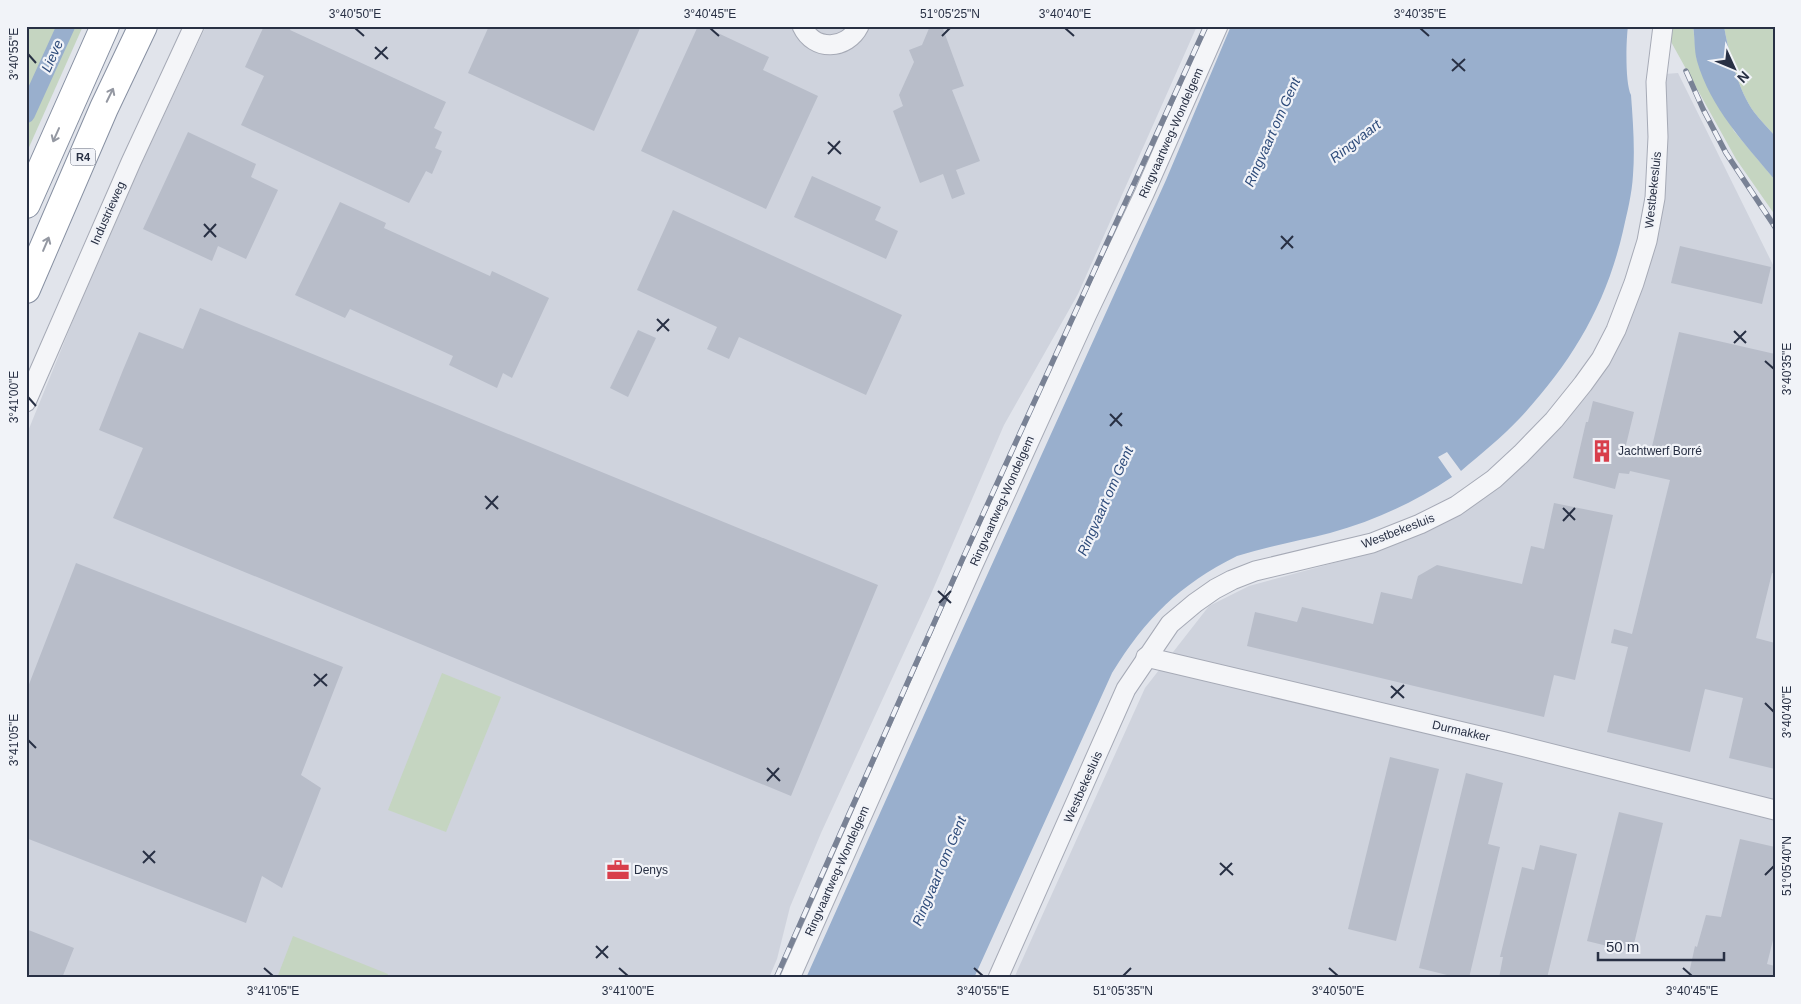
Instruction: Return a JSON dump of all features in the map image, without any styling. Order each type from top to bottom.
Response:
[{"type":"highway","name":"R4","points":[[26,204],[105,26]]},
{"type":"highway","name":"R4","points":[[26,289],[104,108],[143,26]]},
{"type":"street","name":"Industrieweg","points":[[26,402],[131,162],[194,26]]},
{"type":"street","points":[[802,26],[809,37],[818,43],[828,46],[838,45],[848,40],[856,33],[859,26]]},
{"type":"street","name":"Ringvaartweg-Wondelgem","points":[[790,978],[973,565],[1148,185],[1218,26]]},
{"type":"street","name":"Westbekesluis","points":[[998,978],[1126,689],[1146,656],[1170,624],[1202,598],[1232,580],[1255,571],[1372,543],[1420,524],[1456,506],[1494,479],[1521,454],[1554,420],[1596,365],[1612,337],[1634,283],[1647,241],[1655,198],[1658,137],[1656,82],[1663,26]]},
{"type":"street","name":"Durmakker","points":[[1146,656],[1506,742],[1775,810]]},
{"type":"shaded area","points":[[206,26],[1197,26],[1078,294],[1004,425],[931,594],[821,833],[790,907],[777,959],[769,978],[26,978],[26,436],[109,232]]},
{"type":"shaded area","points":[[1678,73],[1775,269],[1775,978],[1014,978],[1145,688],[1209,606],[1249,586],[1341,561],[1413,536],[1467,510],[1515,472],[1559,429],[1601,376],[1626,328],[1665,74]]},
{"type":"green space","points":[[26,26],[83,26],[26,154]]},
{"type":"green space","points":[[1670,26],[1693,26],[1697,60],[1734,131],[1775,180],[1775,215],[1736,159],[1670,40]]},
{"type":"green space","points":[[1724,26],[1775,26],[1775,136],[1754,112],[1744,94],[1731,59]]},
{"type":"green space","points":[[442,673],[501,697],[446,832],[388,810]]},
{"type":"green space","points":[[293,936],[388,974],[386,978],[277,978]]},
{"type":"water","points":[[1231,26],[1628,26],[1626,62],[1633,125],[1634,155],[1632,182],[1628,210],[1616,258],[1597,308],[1571,354],[1539,397],[1506,432],[1461,471],[1447,452],[1438,457],[1452,477],[1424,495],[1378,517],[1346,528],[1237,556],[1216,567],[1181,591],[1151,619],[1112,673],[974,978],[806,978],[1166,180]]},
{"type":"water","points":[[1693,26],[1724,26],[1731,59],[1744,94],[1754,112],[1775,136],[1775,180],[1730,124],[1710,94],[1697,61]]},
{"type":"building","points":[[264,26],[291,26],[290,30],[446,102],[434,128],[442,132],[435,148],[442,151],[432,174],[426,171],[409,203],[241,125],[264,76],[245,67]]},
{"type":"building","points":[[489,26],[641,26],[594,131],[468,73]]},
{"type":"building","points":[[698,26],[703,26],[769,57],[763,70],[818,96],[766,209],[641,151]]},
{"type":"building","points":[[930,26],[942,26],[964,86],[952,90],[980,161],[956,170],[965,194],[952,199],[943,174],[920,183],[893,111],[903,106],[899,95],[914,62],[909,50],[922,45]]},
{"type":"building","points":[[188,132],[256,164],[251,177],[278,190],[246,259],[218,246],[212,261],[143,229]]},
{"type":"building","points":[[812,176],[881,207],[875,220],[898,231],[886,259],[794,217]]},
{"type":"building","points":[[340,202],[386,223],[384,228],[490,276],[492,271],[549,298],[512,378],[503,373],[497,388],[449,365],[453,356],[350,309],[345,318],[295,295]]},
{"type":"building","points":[[673,210],[902,315],[866,395],[739,337],[729,359],[707,349],[717,327],[637,290]]},
{"type":"building","points":[[1680,246],[1771,267],[1762,304],[1671,283]]},
{"type":"building","points":[[200,308],[878,585],[791,796],[113,518],[143,448],[99,430],[123,370],[139,332],[183,349]]},
{"type":"building","points":[[638,330],[656,338],[628,397],[610,388]]},
{"type":"building","points":[[1679,332],[1775,354],[1775,574],[1772,573],[1756,638],[1775,643],[1775,769],[1729,758],[1743,698],[1705,689],[1690,752],[1607,732],[1628,647],[1611,643],[1614,629],[1632,634],[1670,480],[1630,471],[1629,474],[1619,473],[1615,489],[1573,478],[1593,401],[1634,412],[1625,449],[1650,455]]},
{"type":"building","points":[[1554,503],[1613,515],[1575,680],[1554,675],[1544,717],[1247,646],[1255,612],[1297,622],[1302,607],[1373,624],[1381,592],[1412,599],[1418,576],[1437,565],[1522,584],[1531,546],[1544,549]]},
{"type":"building","points":[[76,563],[343,667],[301,775],[321,788],[282,888],[262,876],[246,923],[26,838],[26,692]]},
{"type":"building","points":[[1390,757],[1439,769],[1396,941],[1348,929]]},
{"type":"building","points":[[1466,773],[1503,783],[1488,844],[1500,847],[1469,978],[1459,978],[1419,968]]},
{"type":"building","points":[[1619,812],[1663,823],[1632,952],[1587,941]]},
{"type":"building","points":[[1740,839],[1775,847],[1775,932],[1767,964],[1775,966],[1775,978],[1688,978],[1695,946],[1697,947],[1706,915],[1721,917]]},
{"type":"building","points":[[1540,845],[1577,854],[1547,978],[1499,978],[1503,957],[1500,957],[1522,867],[1534,870]]},
{"type":"building","points":[[26,929],[74,948],[62,978],[38,978],[26,973]]},
{"type":"waterway","name":"Lieve","points":[[26,114],[66,26]]},
{"type":"railway","points":[[776,978],[963,558],[1206,26]]},
{"type":"railway","points":[[1686,71],[1726,153],[1775,227]]},
{"type":"place","name":"Jachtwerf Borré","points":[[1602,451]]},
{"type":"place","name":"Denys","points":[[618,870]]},
{"type":"water label","name":"Ringvaart om Gent","points":[[1272,132]]},
{"type":"water label","name":"Ringvaart","points":[[1355,141]]},
{"type":"water label","name":"Ringvaart om Gent","points":[[1105,501]]},
{"type":"water label","name":"Ringvaart om Gent","points":[[939,871]]}]
